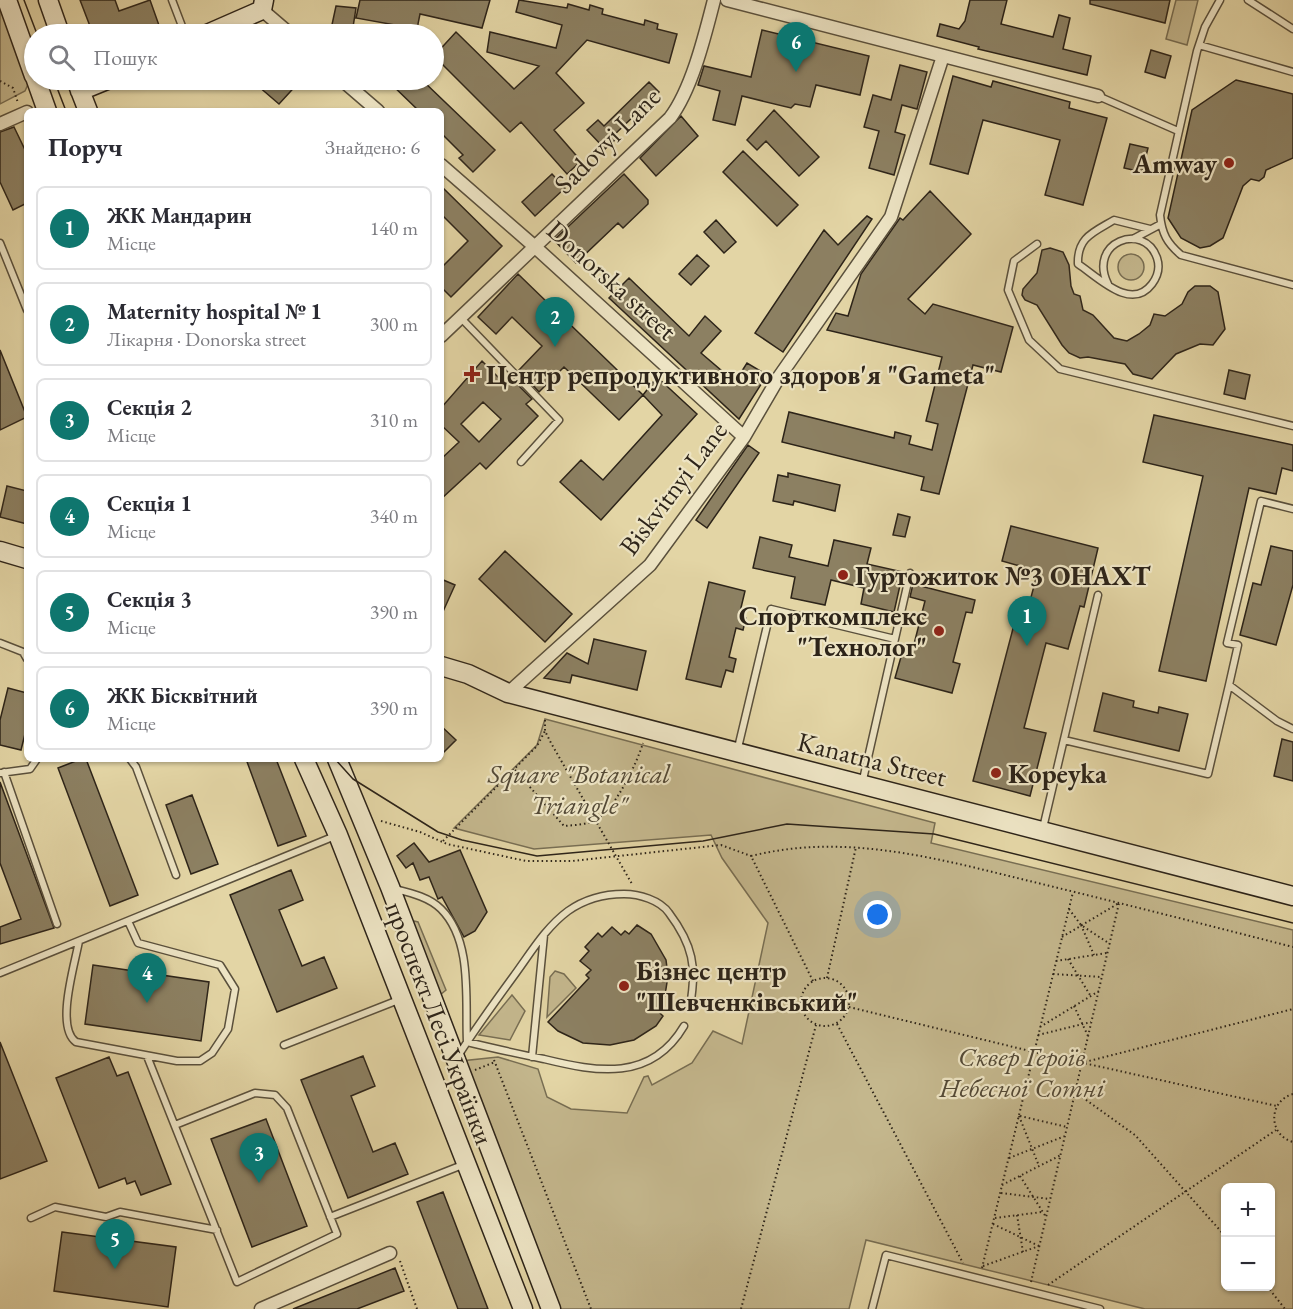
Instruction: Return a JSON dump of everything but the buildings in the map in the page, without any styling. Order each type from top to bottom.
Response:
[{"type":"main road","points":[[8,0],[24,46]]},
{"type":"main road","points":[[48,0],[56,24]]},
{"type":"main road","points":[[226,24],[263,5]]},
{"type":"main road","points":[[34,108],[35,90]]},
{"type":"main road","points":[[80,90],[87,108]]},
{"type":"main road","points":[[0,551],[24,558]]},
{"type":"main road","name":"Kanatna Street","points":[[444,667],[468,674],[508,693],[1293,896]]},
{"type":"main road","name":"проспект Лесі Українки","points":[[305,762],[338,835],[523,1309]]},
{"type":"main road","name":"проспект Лесі Українки","points":[[338,762],[390,887],[454,1061],[551,1309]]},
{"type":"street","name":"Sadovyi Lane","points":[[444,333],[676,110],[707,26],[714,0]]},
{"type":"street","points":[[727,0],[1098,96]]},
{"type":"street","points":[[263,5],[281,24]]},
{"type":"street","name":"Biskvitnyi Lane","points":[[508,693],[650,565],[744,437],[779,377],[891,217],[943,56]]},
{"type":"street","points":[[354,90],[375,108]]},
{"type":"street","points":[[0,124],[24,115]]},
{"type":"street","name":"Donorska street","points":[[444,168],[534,246],[744,437]]},
{"type":"street","points":[[261,1309],[395,1256]]},
{"type":"lane","points":[[172,0],[181,24]]},
{"type":"lane","points":[[1220,0],[1205,27],[1199,45],[1160,215],[1161,224],[1169,244],[1181,255],[1293,285]]},
{"type":"lane","points":[[1248,0],[1293,29]]},
{"type":"lane","points":[[1199,45],[1293,72]]},
{"type":"lane","points":[[1098,96],[1178,131]]},
{"type":"lane","points":[[1133,239],[1149,246],[1158,261],[1156,279],[1150,287],[1134,295],[1124,294],[1078,264],[1077,250],[1089,234],[1114,220],[1150,230]]},
{"type":"lane","points":[[1108,284],[1103,266],[1105,257],[1116,243],[1133,239],[1161,224]]},
{"type":"lane","points":[[0,243],[24,302]]},
{"type":"lane","points":[[1037,244],[1014,261],[1008,290],[1029,340],[1060,369],[1293,426]]},
{"type":"lane","points":[[460,317],[559,420],[521,462]]},
{"type":"lane","points":[[1064,740],[1208,774],[1238,645],[1227,643],[1261,501],[1293,509]]},
{"type":"lane","points":[[862,784],[910,573]]},
{"type":"lane","points":[[1043,831],[1098,595]]},
{"type":"lane","points":[[737,752],[771,609],[895,639]]},
{"type":"lane","points":[[0,643],[24,654]]},
{"type":"lane","points":[[1229,685],[1277,721],[1293,729]]},
{"type":"lane","points":[[35,762],[30,770],[2,772],[57,924]]},
{"type":"lane","points":[[132,762],[176,875]]},
{"type":"lane","points":[[0,974],[338,835]]},
{"type":"lane","points":[[390,887],[421,896],[440,908],[450,921],[462,946],[467,1042]]},
{"type":"lane","points":[[454,1061],[544,934],[569,910],[590,899],[611,894],[638,894],[666,909],[690,947],[694,984],[690,1006]]},
{"type":"lane","points":[[79,941],[65,1019],[70,1038],[76,1042],[147,1056],[190,1063],[200,1061],[212,1053],[228,1029],[235,989],[220,965],[138,943],[128,921]]},
{"type":"lane","points":[[532,1057],[544,934]]},
{"type":"lane","points":[[284,1045],[402,998]]},
{"type":"lane","points":[[467,1042],[587,1069],[623,1070],[647,1062],[664,1051],[684,1026]]},
{"type":"lane","points":[[147,1056],[237,1282],[338,1234],[287,1108],[275,1095],[255,1094],[175,1125]]},
{"type":"lane","points":[[330,1217],[466,1163]]},
{"type":"lane","points":[[31,1218],[55,1207],[106,1217],[120,1212],[217,1230]]},
{"type":"lane","points":[[872,1309],[886,1255],[1096,1308]]},
{"type":"path","points":[[0,81],[13,88],[31,108]]},
{"type":"path","points":[[442,842],[537,746],[545,731],[549,703]]},
{"type":"path","points":[[515,770],[564,826],[595,820],[604,814],[638,760],[647,729]]},
{"type":"path","points":[[545,731],[638,894]]},
{"type":"path","points":[[360,815],[420,832],[442,842],[526,861],[554,862],[721,845],[750,856],[787,849],[856,847],[910,852],[1293,947]]},
{"type":"path","points":[[828,978],[856,847]]},
{"type":"path","points":[[750,856],[813,981]]},
{"type":"path","points":[[980,1279],[1073,892]]},
{"type":"path","points":[[1062,937],[1119,903]]},
{"type":"path","points":[[1033,1292],[1039,1246],[1119,903]]},
{"type":"path","points":[[1069,909],[1081,925],[1094,955]]},
{"type":"path","points":[[1081,925],[1110,944]]},
{"type":"path","points":[[1056,961],[1108,952]]},
{"type":"path","points":[[1068,959],[1090,996]]},
{"type":"path","points":[[1053,974],[1102,977]]},
{"type":"path","points":[[828,978],[843,985],[848,995],[849,1007],[837,1024],[827,1027],[816,1025],[805,1017],[801,1004],[804,990],[813,981],[828,978]]},
{"type":"path","points":[[1040,1027],[1099,991]]},
{"type":"path","points":[[1074,1006],[1088,1036]]},
{"type":"path","points":[[849,1007],[1034,1052],[1276,1106]]},
{"type":"path","points":[[1082,1063],[1293,1009]]},
{"type":"path","points":[[1038,1035],[1091,1022]]},
{"type":"path","points":[[837,1024],[970,1276]]},
{"type":"path","points":[[741,1309],[816,1025]]},
{"type":"path","points":[[489,1047],[591,1309]]},
{"type":"path","points":[[1075,1092],[1135,1135],[1221,1231]]},
{"type":"path","points":[[1293,1094],[1276,1106],[1274,1114],[1276,1130],[1281,1136],[1293,1142]]},
{"type":"path","points":[[1019,1116],[1067,1127]]},
{"type":"path","points":[[1019,1116],[1039,1166]]},
{"type":"path","points":[[1033,1292],[1276,1130]]},
{"type":"path","points":[[1009,1158],[1065,1136]]},
{"type":"path","points":[[1002,1185],[1060,1155]]},
{"type":"path","points":[[1020,1176],[1046,1218]]},
{"type":"path","points":[[1000,1193],[1050,1199]]},
{"type":"path","points":[[994,1218],[1042,1212]]},
{"type":"path","points":[[1017,1215],[1023,1252]]},
{"type":"path","points":[[993,1224],[1039,1246]]},
{"type":"path","points":[[983,1266],[1039,1246]]},
{"type":"path","points":[[395,1256],[417,1309]]},
{"type":"path","points":[[1270,1291],[1286,1309]]},
{"type":"green space","points":[[1176,0],[1198,0],[1187,45],[1166,39]]},
{"type":"green space","points":[[0,1],[24,68],[25,90],[0,104]]},
{"type":"green space","points":[[1131,254],[1140,258],[1144,267],[1140,276],[1131,280],[1122,276],[1118,267],[1122,258]]},
{"type":"green space","name":"Сквер Героїв Небесної Сотні","points":[[545,719],[935,823],[931,843],[1293,930],[1293,1309],[1145,1309],[866,1240],[849,1309],[557,1309],[461,1061],[498,1057],[538,1069],[547,1097],[571,1109],[627,1113],[644,1077],[648,1076],[652,1085],[692,1063],[713,1031],[742,1044],[768,923],[722,858],[711,835],[534,849],[454,828],[537,745]]},
{"type":"green space","points":[[411,922],[418,922],[446,990],[440,995]]},
{"type":"green space","points":[[555,971],[564,974],[576,988],[547,1017],[550,977]]},
{"type":"green space","points":[[512,995],[525,1011],[510,1040],[479,1035]]},
{"type":"tram line","points":[[24,0],[33,24]]},
{"type":"tram line","points":[[58,90],[65,108]]},
{"type":"tram line","points":[[338,762],[353,779],[438,832],[462,840],[537,856],[703,841],[787,824],[934,834],[1293,923]]},
{"type":"place","name":"ЖК Бісквітний","points":[[796,72]]},
{"type":"place","name":"Amway","points":[[1229,163]]},
{"type":"place","name":"Maternity hospital № 1","points":[[555,347]]},
{"type":"place","name":"Центр репродуктивного здоров'я \"Gameta\"","points":[[472,374]]},
{"type":"place","name":"Гуртожиток №3 ОНАХТ","points":[[843,575]]},
{"type":"place","name":"Спорткомплекс \"Технолог\"","points":[[939,631]]},
{"type":"place","name":"ЖК Мандарин","points":[[1027,646]]},
{"type":"place","name":"Kopeyka","points":[[996,773]]},
{"type":"place","name":"Бізнес центр \"Шевченківський\"","points":[[624,986]]},
{"type":"place","name":"Секція 1","points":[[147,1003]]},
{"type":"place","name":"Секція 2","points":[[259,1183]]},
{"type":"place","name":"Секція 3","points":[[115,1269]]},
{"type":"park label","name":"Square \"Botanical Triangle\"","points":[[579,788]]}]
